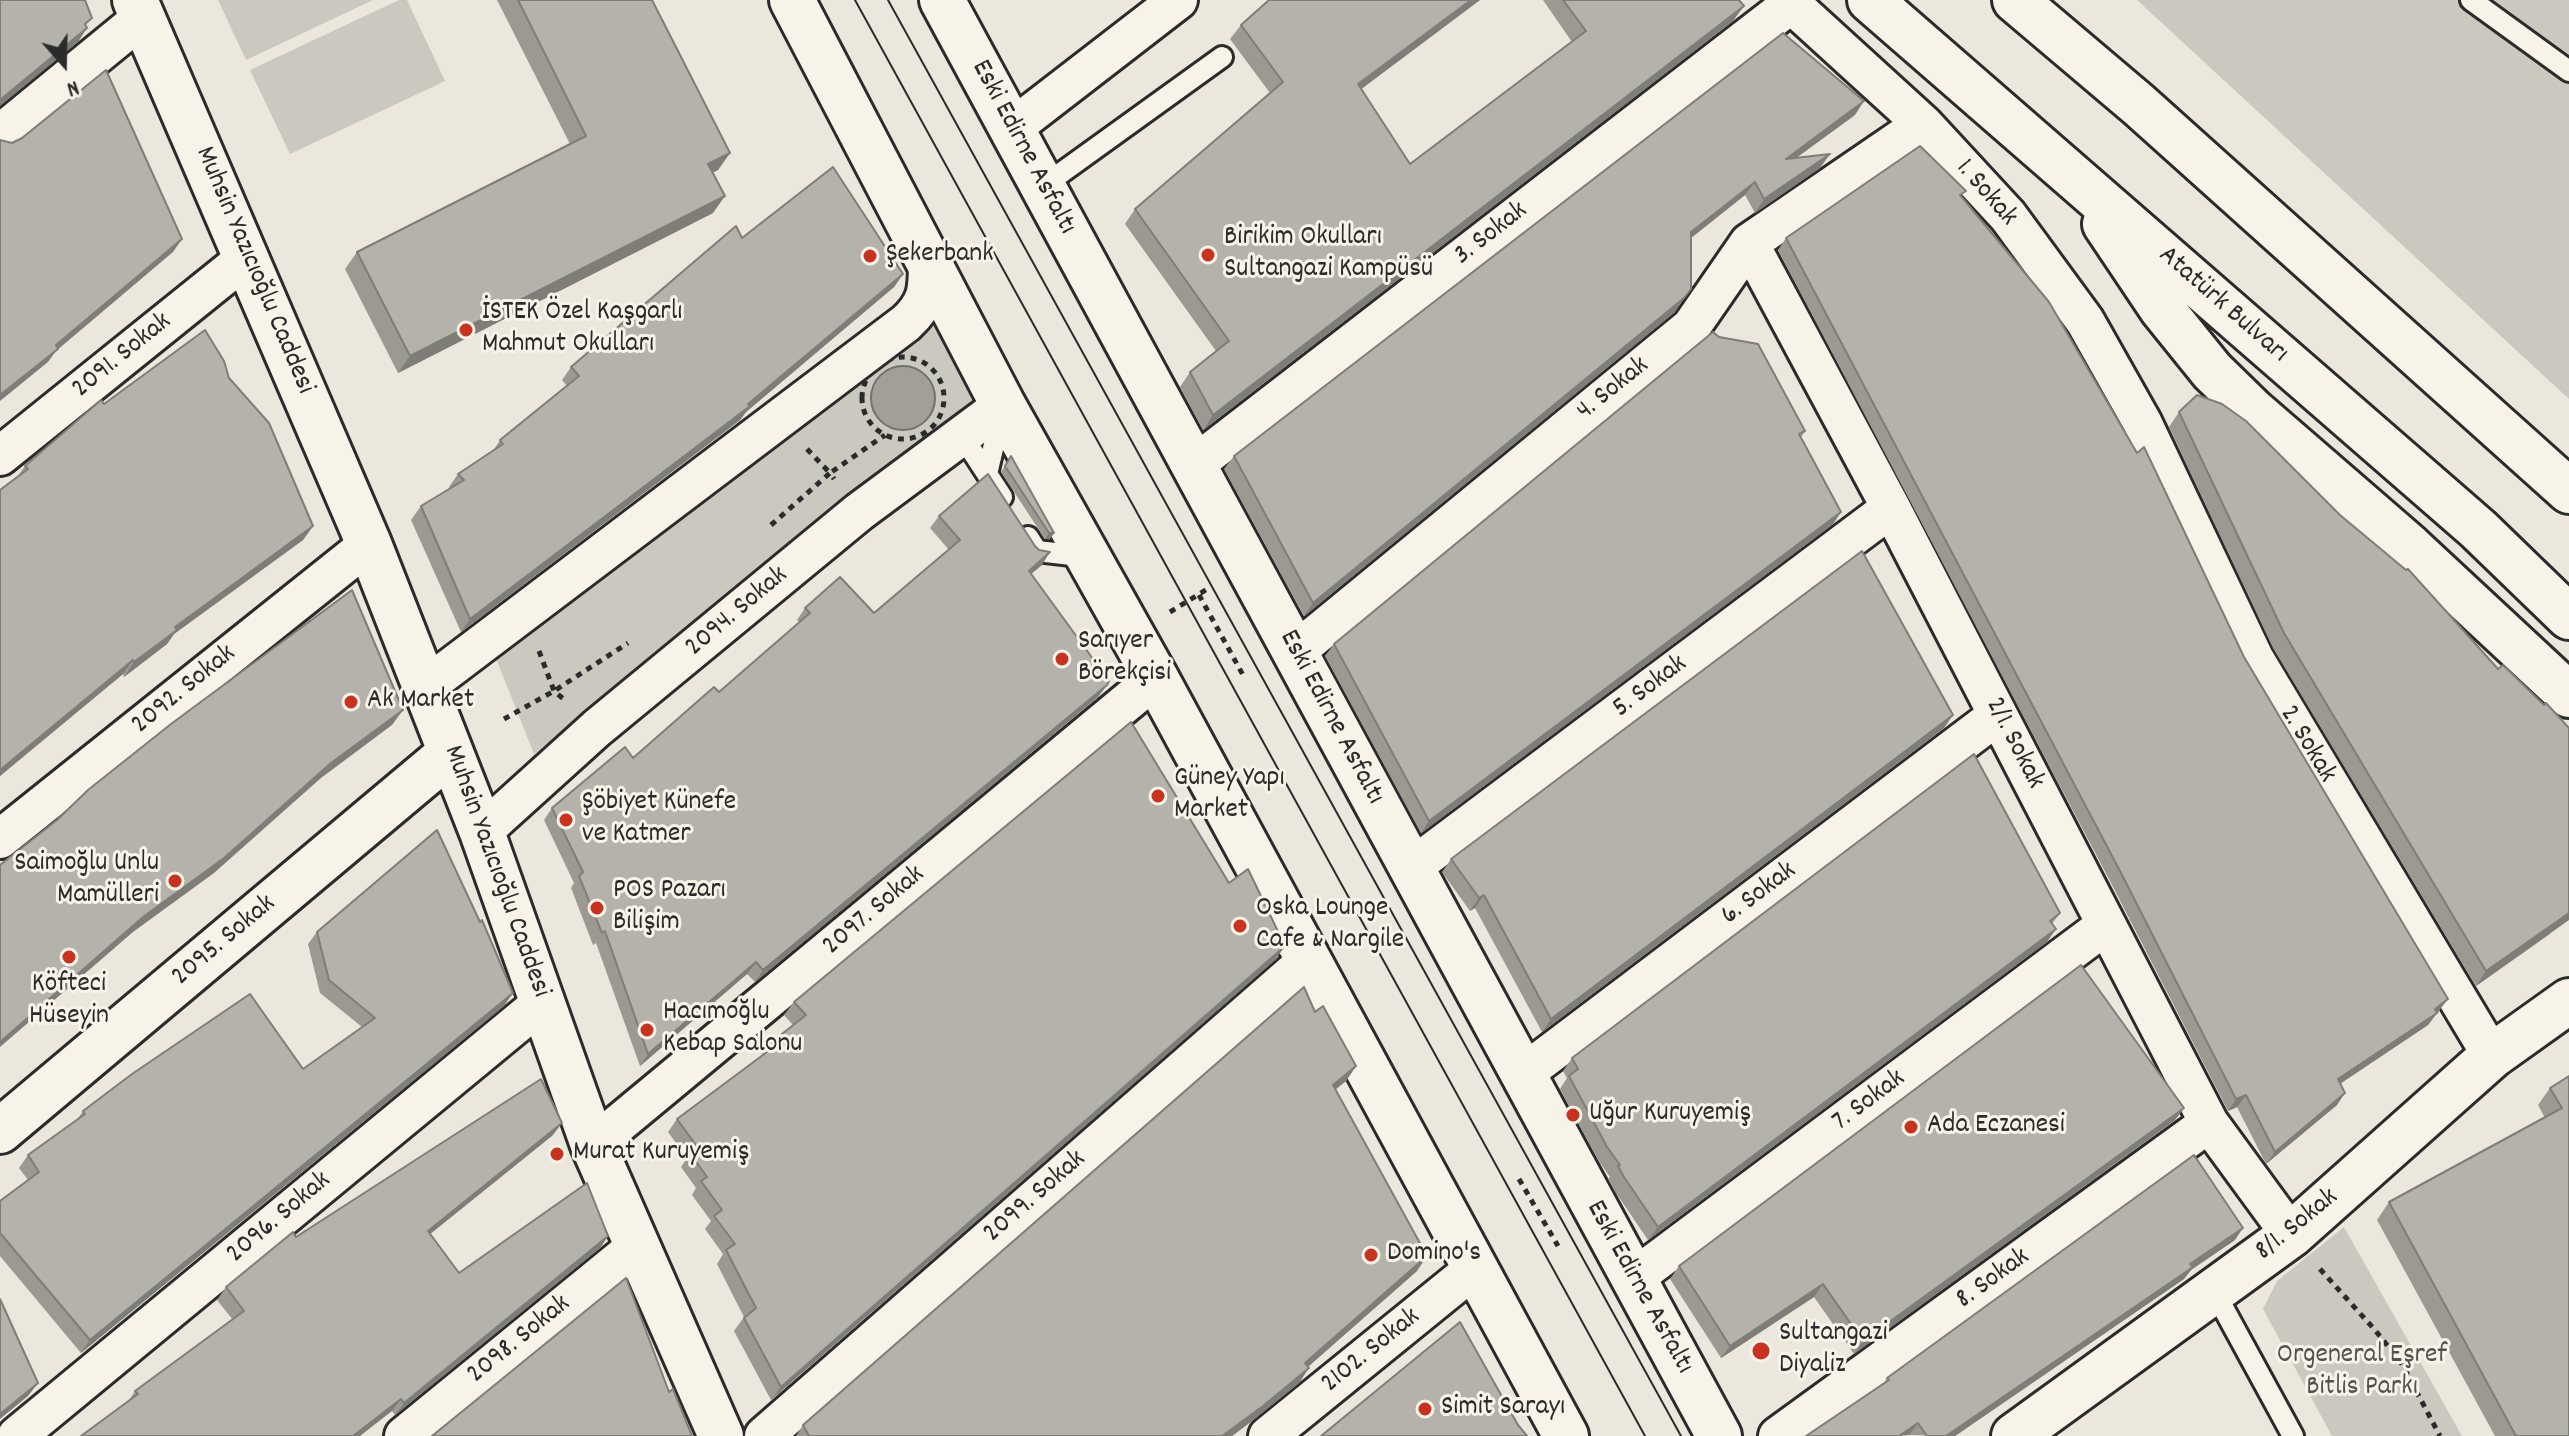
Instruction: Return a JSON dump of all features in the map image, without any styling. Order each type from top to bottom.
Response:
[{"type":"main road","points":[[792,0],[1003,405],[1133,635],[1566,1436]]},
{"type":"main road","name":"Eski Edirne Asfaltı","points":[[942,0],[1719,1436]]},
{"type":"main road","name":"Atatürk Bulvarı","points":[[1870,0],[2478,529],[2569,617]]},
{"type":"main road","points":[[2015,0],[2139,105],[2569,491]]},
{"type":"main road","name":"Muhsin Yazıcıoğlu Caddesi","points":[[139,9],[369,544],[482,832],[593,1145],[721,1436]]},
{"type":"main road","points":[[2072,176],[2162,309],[2212,371],[2253,411],[2410,547],[2569,695]]},
{"type":"main road","name":"2095. Sokak","points":[[0,1131],[450,753]]},
{"type":"main road","name":"8/1. Sokak","points":[[2014,1436],[2291,1235],[2492,1056],[2569,1001]]},
{"type":"street","points":[[1011,129],[1178,0]]},
{"type":"street","name":"1. Sokak","points":[[1789,2],[1923,124],[2016,228],[2085,321],[2142,422]]},
{"type":"street","name":"3. Sokak","points":[[1194,465],[1789,2]]},
{"type":"street","points":[[0,134],[139,9]]},
{"type":"street","name":"4. Sokak","points":[[1295,652],[1691,327],[1749,243],[1923,124]]},
{"type":"street","name":"2/1. Sokak","points":[[1749,243],[1891,508],[2209,1123],[2291,1235]]},
{"type":"street","name":"2091. Sokak","points":[[0,456],[246,258]]},
{"type":"street","points":[[425,687],[920,310],[928,288],[928,261]]},
{"type":"street","name":"2094. Sokak","points":[[482,832],[597,728],[859,512],[1003,405]]},
{"type":"street","name":"2. Sokak","points":[[2142,422],[2254,658],[2492,1056]]},
{"type":"street","name":"5. Sokak","points":[[1411,868],[1891,508]]},
{"type":"street","name":"2092. Sokak","points":[[0,839],[369,544]]},
{"type":"street","name":"2097. Sokak","points":[[593,1145],[1156,678]]},
{"type":"street","name":"6. Sokak","points":[[1523,1074],[1998,715]]},
{"type":"street","name":"7. Sokak","points":[[1634,1278],[2106,925]]},
{"type":"street","name":"2099. Sokak","points":[[764,1436],[1308,960]]},
{"type":"street","name":"2096. Sokak","points":[[17,1436],[543,1002]]},
{"type":"street","name":"8. Sokak","points":[[1778,1436],[2209,1123]]},
{"type":"street","name":"2098. Sokak","points":[[404,1436],[637,1246]]},
{"type":"street","name":"2102. Sokak","points":[[1268,1436],[1475,1268]]},
{"type":"lane","points":[[2471,0],[2569,71]]},
{"type":"lane","points":[[1043,186],[1222,57]]},
{"type":"lane","points":[[987,474],[1003,405]]},
{"type":"lane","points":[[961,434],[1037,551],[1089,557]]},
{"type":"lane","points":[[2214,1291],[2293,1436]]},
{"type":"path","points":[[889,359],[916,359],[928,366],[943,387],[941,414],[934,425],[912,438],[898,439],[885,435],[874,428],[866,416],[862,403],[863,389],[877,366],[889,359]]},
{"type":"path","points":[[778,418],[830,473],[885,435]]},
{"type":"path","points":[[1133,635],[1247,564]]},
{"type":"path","points":[[1199,595],[1243,675]]},
{"type":"path","points":[[525,612],[554,691],[597,728]]},
{"type":"path","points":[[504,719],[554,691]]},
{"type":"path","points":[[1519,1179],[1558,1246]]},
{"type":"path","points":[[2291,1235],[2402,1364],[2440,1436]]},
{"type":"green space","points":[[218,0],[373,0],[246,60]]},
{"type":"green space","points":[[399,0],[407,0],[445,81],[290,154],[250,70]]},
{"type":"green space","points":[[2137,0],[2569,0],[2569,399]]},
{"type":"green space","points":[[932,322],[977,401],[534,754],[495,656]]},
{"type":"green space","name":"Orgeneral Eşref Bitlis Parkı","points":[[2344,1227],[2462,1436],[2332,1436],[2263,1309],[2277,1281]]},
{"type":"shaded area","points":[[903,366],[921,372],[929,380],[935,398],[929,416],[921,424],[903,430],[885,424],[877,416],[871,398],[877,380],[885,372]]},
{"type":"building","points":[[0,0],[85,0],[92,18],[85,24],[87,28],[0,100]]},
{"type":"building","points":[[518,0],[652,0],[730,153],[708,164],[725,196],[410,356],[357,252],[586,136]]},
{"type":"building","points":[[1269,0],[1471,0],[1358,84],[1410,164],[1586,31],[1563,0],[1739,0],[1744,6],[1213,415],[1190,372],[1229,341],[1135,209],[1283,82],[1241,25]]},
{"type":"building","points":[[1783,33],[1864,101],[1786,159],[1830,154],[1764,199],[1755,182],[1691,232],[1691,289],[1684,298],[1313,603],[1234,456]]},
{"type":"building","points":[[106,70],[182,239],[56,345],[58,349],[0,395],[0,140],[12,143],[22,138]]},
{"type":"building","points":[[1920,146],[1966,191],[1960,195],[2049,302],[2137,453],[2144,447],[2244,657],[2448,999],[2435,1009],[2437,1013],[2338,1079],[2345,1093],[2275,1152],[2246,1095],[2236,1099],[2120,871],[1786,238]]},
{"type":"building","points":[[833,167],[903,274],[748,404],[750,406],[470,619],[421,506],[464,480],[458,474],[503,444],[500,440],[579,376],[571,367],[736,226],[742,238]]},
{"type":"building","points":[[205,330],[224,361],[229,378],[269,423],[313,526],[175,627],[177,630],[133,660],[0,770],[0,490],[28,469],[25,466],[101,400],[104,404]]},
{"type":"building","points":[[1713,332],[1719,337],[1758,344],[1805,431],[1799,434],[1841,512],[1429,821],[1334,644]]},
{"type":"building","points":[[2197,395],[2222,404],[2246,421],[2340,515],[2408,569],[2498,669],[2503,665],[2569,728],[2569,913],[2486,971],[2284,633],[2179,412]]},
{"type":"building","points":[[1011,456],[1054,533],[1049,533],[1005,466]]},
{"type":"building","points":[[988,474],[1035,546],[1050,552],[1029,571],[1109,681],[1107,685],[763,970],[756,962],[648,1054],[605,931],[602,933],[579,876],[583,872],[552,808],[625,747],[633,758],[714,687],[719,692],[810,613],[805,608],[840,577],[874,613],[960,540],[939,516]]},
{"type":"building","points":[[1862,551],[1953,715],[1551,1019],[1484,895],[1479,898],[1451,859]]},
{"type":"building","points":[[352,590],[403,710],[331,763],[224,858],[143,917],[0,1042],[0,865],[171,724]]},
{"type":"building","points":[[1131,722],[1229,883],[1248,869],[1285,946],[781,1387],[744,1318],[756,1308],[726,1250],[735,1244],[714,1216],[722,1210],[701,1181],[707,1177],[690,1153],[698,1148],[677,1119],[771,1049],[768,1045],[806,1015],[794,1002]]},
{"type":"building","points":[[1974,754],[2060,913],[2050,921],[2056,929],[1658,1227],[1624,1177],[1569,1076],[1578,1069],[1572,1058]]},
{"type":"building","points":[[437,830],[480,922],[482,920],[513,993],[90,1340],[0,1233],[0,1201],[39,1172],[28,1155],[85,1114],[83,1111],[132,1074],[250,994],[303,1069],[375,1018],[329,980],[317,932]]},
{"type":"building","points":[[2081,965],[2184,1108],[1863,1341],[1823,1284],[1730,1346],[1679,1266]]},
{"type":"building","points":[[1304,987],[1315,1012],[1323,1006],[1356,1066],[1333,1085],[1427,1256],[1305,1363],[1309,1368],[1222,1436],[809,1436],[803,1425]]},
{"type":"building","points":[[2569,1076],[2569,1436],[2516,1436],[2389,1202],[2562,1108],[2550,1088]]},
{"type":"building","points":[[541,1079],[562,1123],[428,1231],[459,1273],[587,1183],[608,1236],[404,1403],[401,1399],[353,1436],[81,1436],[138,1394],[135,1391],[244,1311],[226,1287],[293,1232],[296,1237]]},
{"type":"building","points":[[2194,1155],[2243,1228],[2190,1264],[2193,1267],[1946,1436],[1927,1436],[1918,1423],[1899,1436],[1806,1436],[1889,1380],[1887,1378]]},
{"type":"building","points":[[626,1278],[669,1392],[673,1389],[692,1436],[432,1436]]},
{"type":"building","points":[[0,1299],[38,1383],[0,1414]]},
{"type":"building","points":[[1460,1322],[1527,1436],[1321,1436]]},
{"type":"tram line","points":[[855,0],[1645,1436]]},
{"type":"tram line","points":[[888,0],[1681,1436]]},
{"type":"place","name":"Birikim Okulları Sultangazi Kampüsü","points":[[1208,255]]},
{"type":"place","name":"Şekerbank","points":[[870,256]]},
{"type":"place","name":"İSTEK Özel Kaşgarlı Mahmut Okulları","points":[[466,330]]},
{"type":"place","name":"Sarıyer Börekçisi","points":[[1062,659]]},
{"type":"place","name":"Ak Market","points":[[351,702]]},
{"type":"place","name":"Güney Yapı Market","points":[[1158,796]]},
{"type":"place","name":"Şöbiyet Künefe ve Katmer","points":[[566,820]]},
{"type":"place","name":"Saimoğlu Unlu Mamülleri","points":[[175,881]]},
{"type":"place","name":"POS Pazarı Bilişim","points":[[597,908]]},
{"type":"place","name":"Oska Lounge Cafe & Nargile","points":[[1240,926]]},
{"type":"place","name":"Köfteci Hüseyin","points":[[69,957]]},
{"type":"place","name":"Hacımoğlu Kebap Salonu","points":[[647,1030]]},
{"type":"place","name":"Uğur Kuruyemiş","points":[[1573,1115]]},
{"type":"place","name":"Ada Eczanesi","points":[[1911,1127]]},
{"type":"place","name":"Murat Kuruyemiş","points":[[557,1154]]},
{"type":"place","name":"Domino's","points":[[1371,1255]]},
{"type":"place","name":"Sultangazi Diyaliz","points":[[1761,1351]]},
{"type":"place","name":"Simit Sarayı","points":[[1425,1409]]}]
